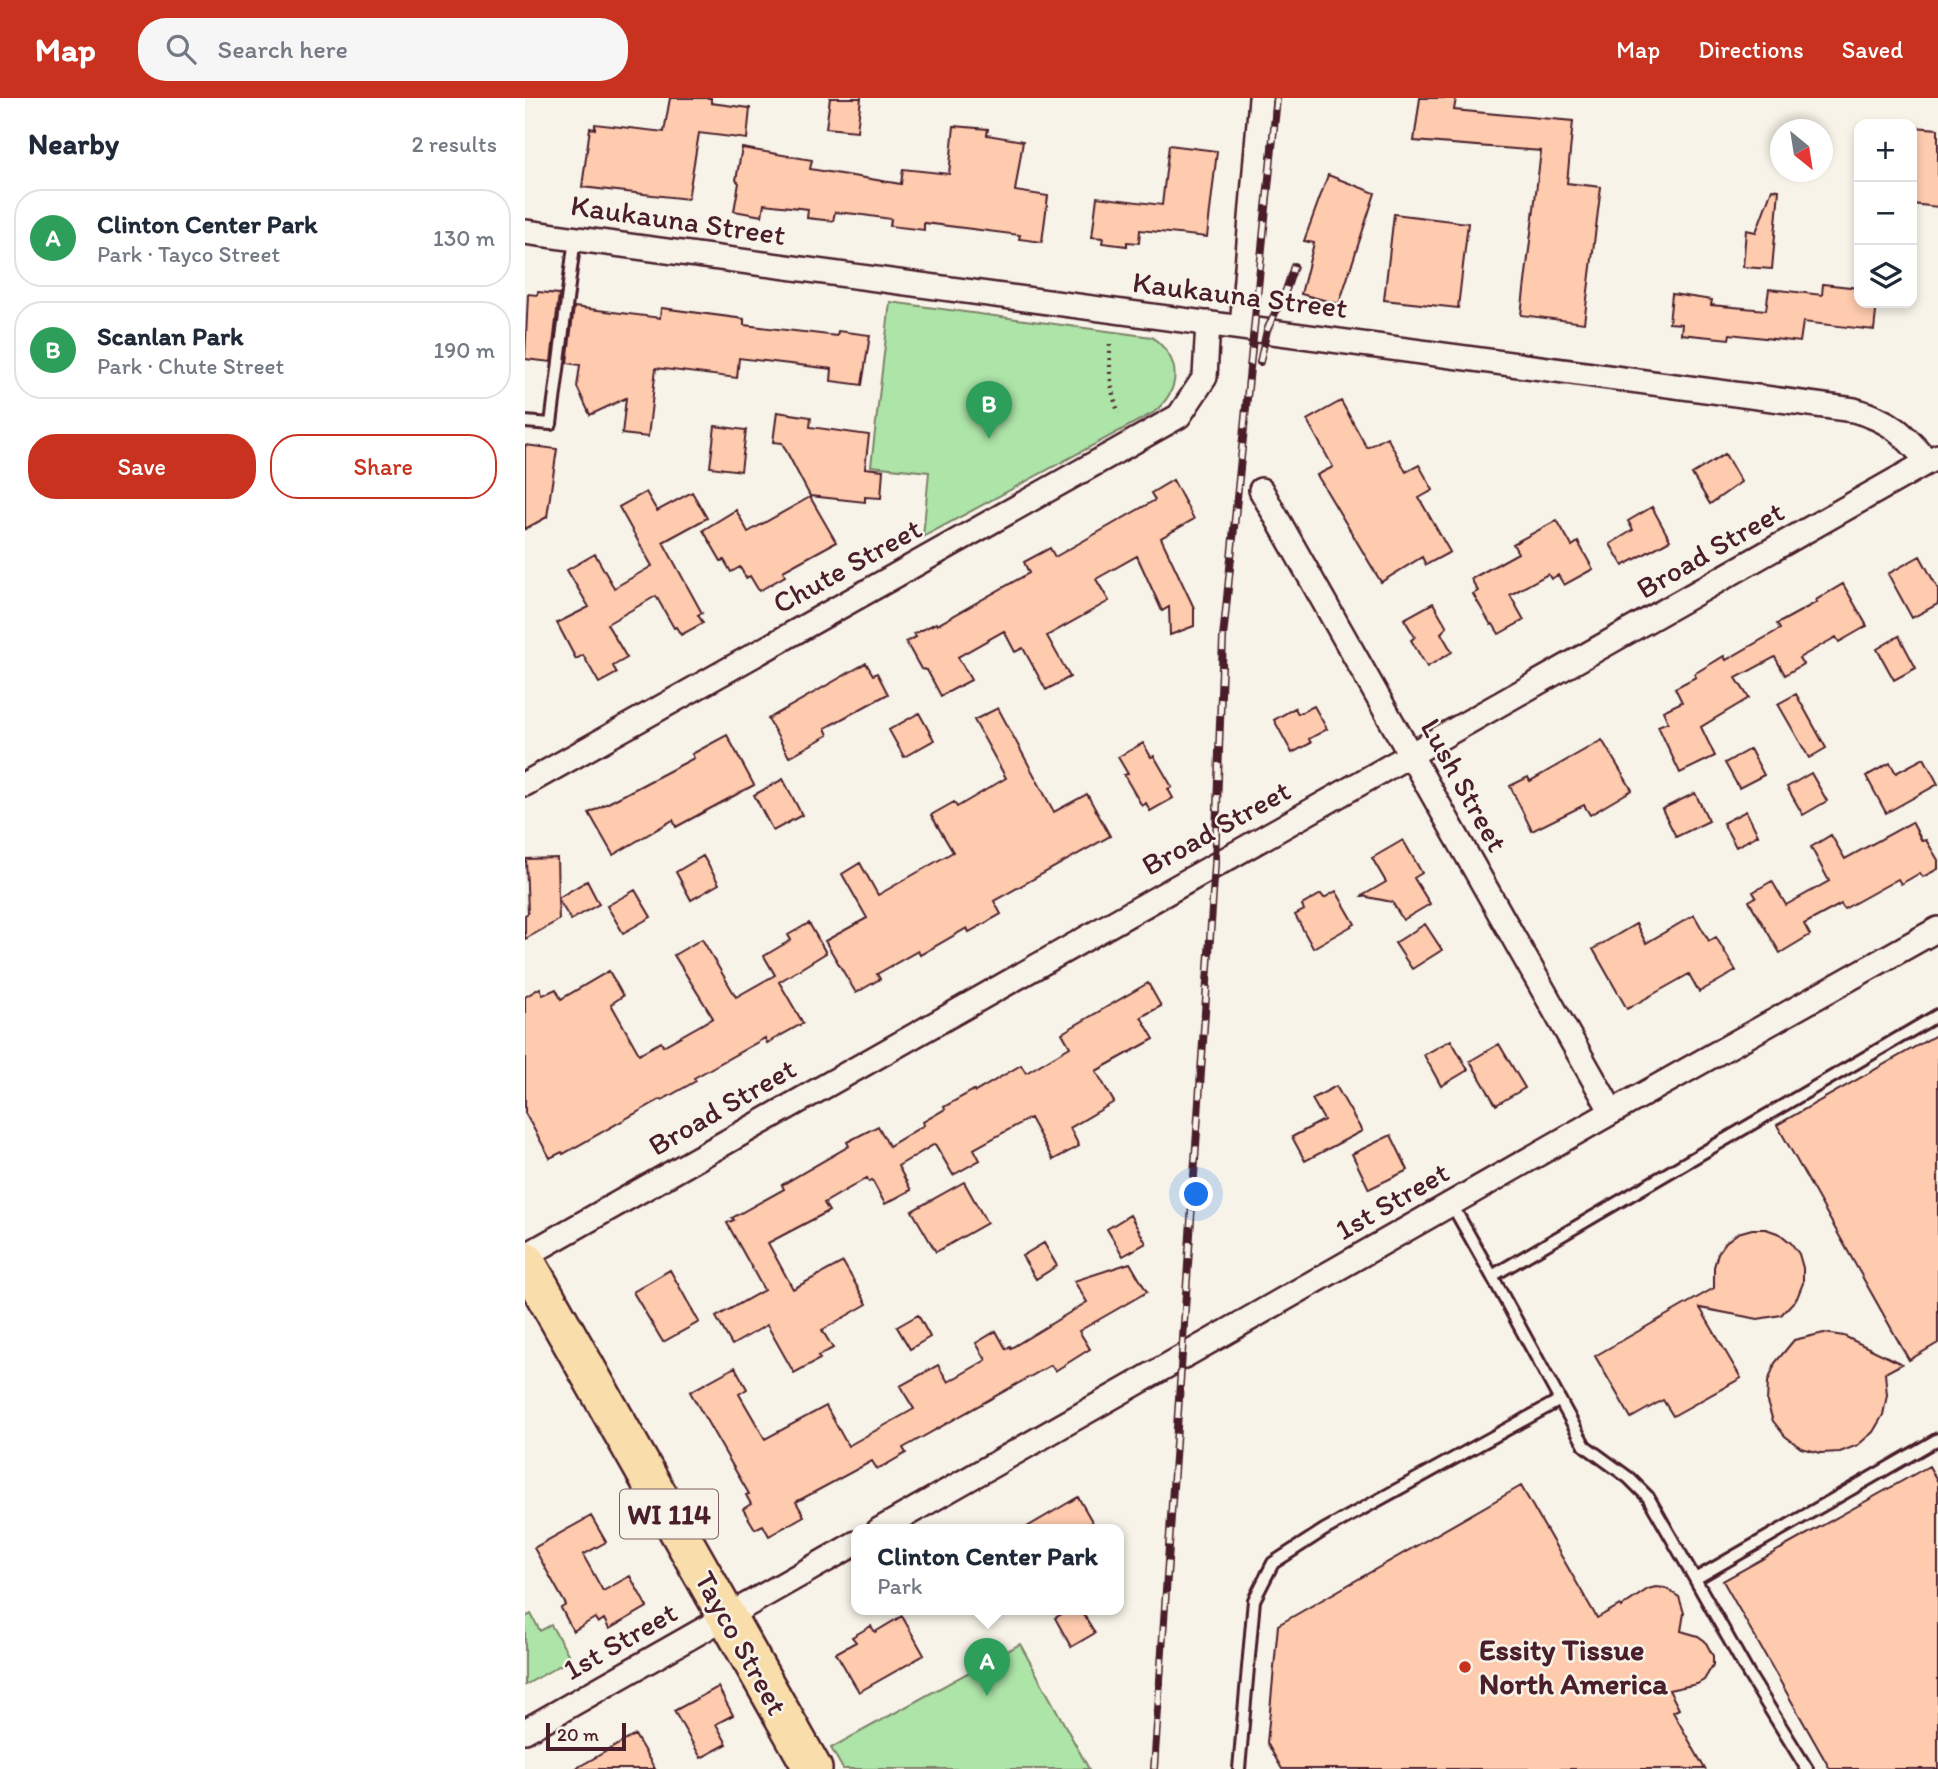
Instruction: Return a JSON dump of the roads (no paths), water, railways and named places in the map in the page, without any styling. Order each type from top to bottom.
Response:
[{"type":"main road","name":"Tayco Street","points":[[525,1258],[813,1769]]},
{"type":"street","points":[[1242,327],[1261,98]]},
{"type":"street","name":"Kaukauna Street","points":[[525,232],[1854,410],[1880,417],[1933,459]]},
{"type":"street","name":"Chute Street","points":[[525,784],[1179,416],[1195,396],[1205,377],[1208,323]]},
{"type":"street","name":"Broad Street","points":[[525,1258],[1215,864],[1933,459]]},
{"type":"street","name":"Lush Street","points":[[1261,490],[1612,1112]]},
{"type":"street","name":"1st Street","points":[[889,1524],[1938,929]]},
{"type":"street","name":"1st Street","points":[[525,1731],[851,1546]]},
{"type":"lane","points":[[525,422],[551,424],[575,238]]},
{"type":"lane","points":[[1492,1276],[1938,1014]]},
{"type":"lane","points":[[1451,1203],[1585,1446],[1629,1478],[1648,1497],[1749,1675],[1807,1769]]},
{"type":"lane","points":[[1239,1769],[1254,1600],[1273,1563],[1324,1530],[1560,1400]]},
{"type":"lane","points":[[1695,1580],[1938,1439]]},
{"type":"railway","points":[[1154,1769],[1215,864],[1223,638],[1277,98]]},
{"type":"railway","points":[[1260,362],[1267,330],[1294,266]]},
{"type":"place","name":"Scanlan Park","points":[[989,439]]},
{"type":"place","name":"Essity Tissue North America","points":[[1465,1667]]},
{"type":"place","name":"Clinton Center Park","points":[[987,1696]]}]
